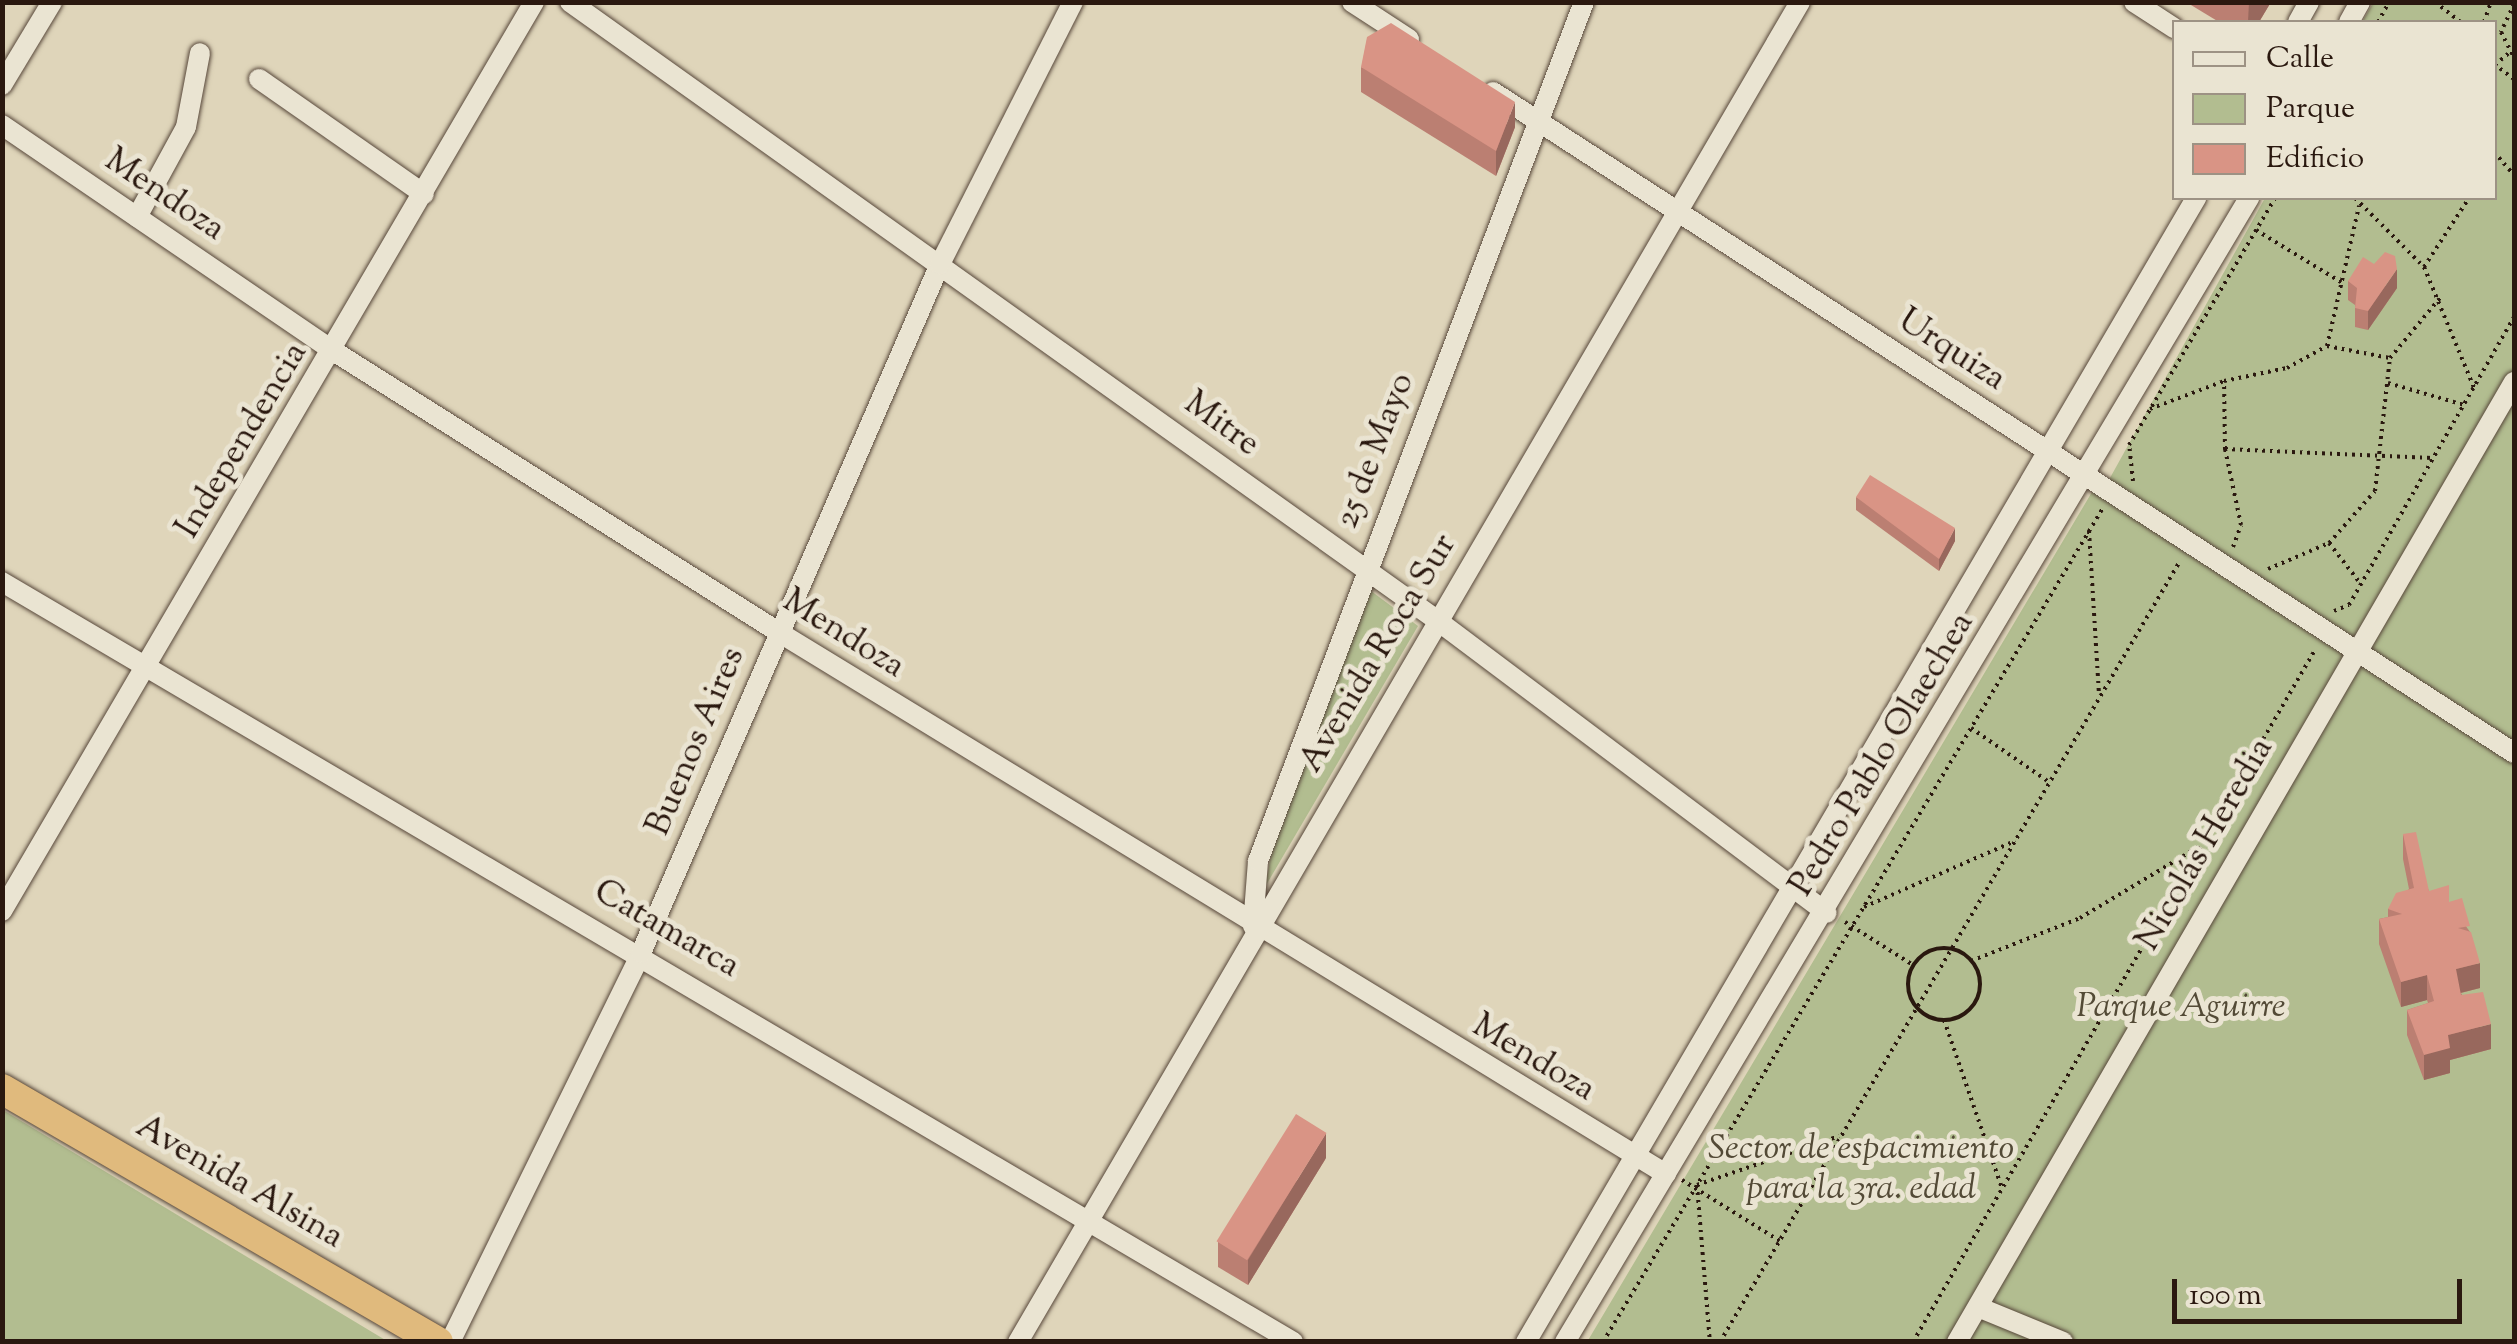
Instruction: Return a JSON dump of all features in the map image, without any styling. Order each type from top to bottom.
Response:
[{"type":"highway","name":"Avenida Alsina","points":[[2,1090],[438,1342]]},
{"type":"street","points":[[2,85],[52,2]]},
{"type":"street","name":"Independencia","points":[[2,910],[335,352],[534,2]]},
{"type":"street","name":"Mitre","points":[[570,2],[1438,620],[1827,912]]},
{"type":"street","name":"Buenos Aires","points":[[450,1342],[642,953],[940,264],[1073,2]]},
{"type":"street","points":[[1352,2],[1430,52]]},
{"type":"street","name":"25 de Mayo","points":[[1253,930],[1258,861],[1584,2]]},
{"type":"street","name":"Avenida Roca Sur","points":[[1018,1342],[1086,1212],[1800,2]]},
{"type":"street","points":[[2134,2],[2172,27]]},
{"type":"street","points":[[136,216],[186,127],[200,53]]},
{"type":"street","points":[[258,79],[424,194]]},
{"type":"street","name":"Urquiza","points":[[1477,82],[2112,494],[2328,621],[2355,650],[2514,752]]},
{"type":"street","name":"Mendoza","points":[[2,125],[335,352],[780,634],[1253,930],[1666,1174]]},
{"type":"street","name":"Pedro Pablo Olaechea","points":[[1526,1342],[2195,200]]},
{"type":"street","name":"Pedro Pablo Olaechea","points":[[1565,1342],[2088,478],[2248,200]]},
{"type":"street","name":"Nicolás Heredia","points":[[1957,1342],[2355,650],[2514,382]]},
{"type":"street","name":"Catamarca","points":[[2,582],[144,668],[1086,1212],[1293,1342]]},
{"type":"street","points":[[1978,1306],[2063,1342]]},
{"type":"path","points":[[2436,2],[2458,20]]},
{"type":"path","points":[[2513,4],[2498,32],[2514,58]]},
{"type":"path","points":[[2497,62],[2508,53]]},
{"type":"path","points":[[1603,1342],[2128,470],[2128,446],[2273,200]]},
{"type":"path","points":[[2356,200],[2424,267],[2474,388]]},
{"type":"path","points":[[2424,267],[2468,200]]},
{"type":"path","points":[[2327,346],[2359,206]]},
{"type":"path","points":[[2256,230],[2342,282]]},
{"type":"path","points":[[2267,569],[2330,543],[2375,491],[2385,456],[2390,358],[2440,298]]},
{"type":"path","points":[[1913,1342],[2328,621],[2361,584],[2514,318]]},
{"type":"path","points":[[2150,409],[2224,380],[2287,368],[2327,346],[2390,358]]},
{"type":"path","points":[[2224,380],[2225,449],[2242,525],[2233,547]]},
{"type":"path","points":[[2388,383],[2464,404]]},
{"type":"path","points":[[2225,449],[2433,458]]},
{"type":"path","points":[[2128,470],[2147,490]]},
{"type":"path","points":[[2089,531],[2099,699]]},
{"type":"path","points":[[2219,538],[2244,554]]},
{"type":"path","points":[[2330,543],[2361,584]]},
{"type":"path","points":[[1720,1342],[2181,559]]},
{"type":"path","points":[[2256,562],[2283,580]]},
{"type":"path","points":[[2328,621],[2337,611]]},
{"type":"path","points":[[1971,728],[2050,782]]},
{"type":"path","points":[[1863,908],[2015,841]]},
{"type":"path","points":[[1971,961],[2080,918],[2202,844]]},
{"type":"path","points":[[1827,912],[1913,965]]},
{"type":"path","points":[[1944,1020],[1974,1004],[1980,982],[1971,961],[1952,949]]},
{"type":"path","points":[[1913,965],[1952,949]]},
{"type":"path","points":[[1913,965],[1908,987],[1917,1008],[1944,1020],[2002,1188]]},
{"type":"path","points":[[1696,1185],[1842,1135]]},
{"type":"path","points":[[1696,1185],[1780,1240]]},
{"type":"path","points":[[1696,1185],[1710,1342]]},
{"type":"green space","name":"Parque Aguirre","points":[[2373,3],[2514,3],[2514,1341],[1587,1342],[2092,492],[2100,496],[2264,200],[2497,200],[2497,20],[2363,20]]},
{"type":"green space","points":[[1367,588],[1418,626],[1265,887],[1273,844]]},
{"type":"green space","points":[[3,1110],[387,1341],[3,1341]]},
{"type":"building","points":[[1391,23],[1515,102],[1496,151],[1361,67],[1367,37]]},
{"type":"building","points":[[2385,252],[2395,256],[2397,269],[2368,311],[2355,308],[2357,288],[2348,281],[2363,257],[2374,264]]},
{"type":"building","points":[[1870,475],[1955,528],[1939,559],[1856,497]]},
{"type":"building","points":[[2416,832],[2429,891],[2449,885],[2449,902],[2462,898],[2470,926],[2458,928],[2471,932],[2480,963],[2456,969],[2461,995],[2483,992],[2491,1024],[2448,1035],[2450,1048],[2424,1055],[2407,1010],[2434,1001],[2427,975],[2401,982],[2379,919],[2402,914],[2388,909],[2396,893],[2414,888],[2403,834]]},
{"type":"building","points":[[1296,1114],[1327,1133],[1247,1260],[1217,1241]]},
{"type":"park label","name":"Sector de espacimiento para la 3ra. edad","points":[[1861,1170]]}]
